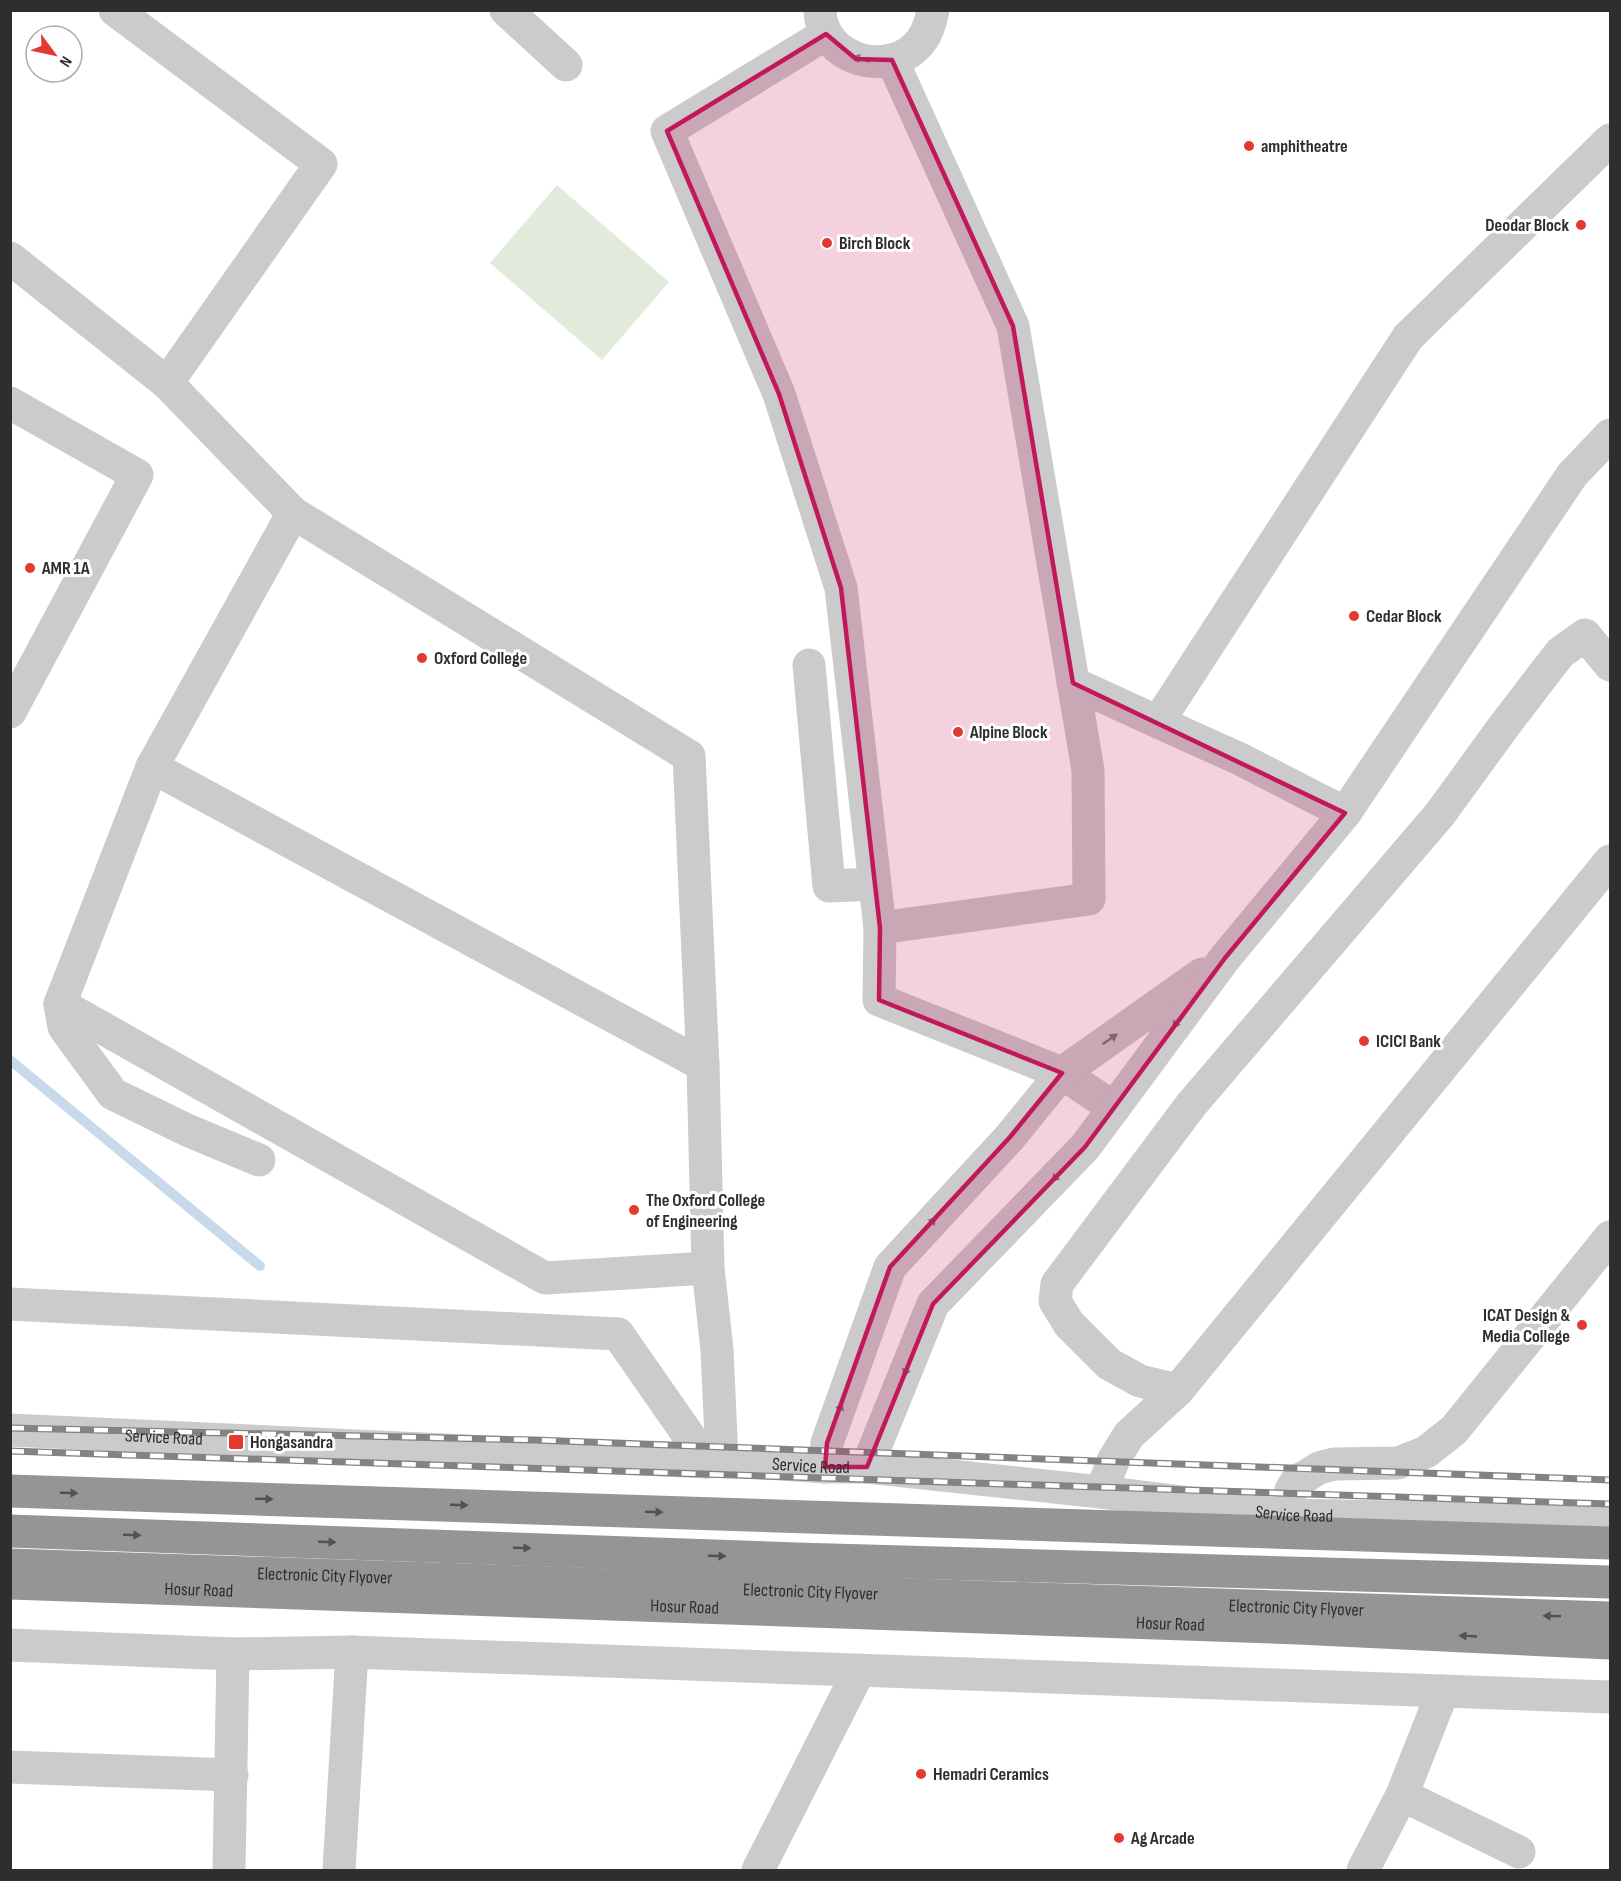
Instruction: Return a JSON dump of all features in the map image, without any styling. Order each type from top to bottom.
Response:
[{"type":"highway","points":[[10,1491],[1611,1543]]},
{"type":"highway","points":[[837,1613],[842,1518]]},
{"type":"highway","name":"Electronic City Flyover","points":[[10,1531],[808,1559],[1611,1582]]},
{"type":"highway","name":"Electronic City Flyover","points":[[10,1565],[1611,1618]]},
{"type":"highway","name":"Hosur Road","points":[[10,1583],[1310,1629],[1611,1643]]},
{"type":"street","points":[[115,10],[321,164],[167,382]]},
{"type":"street","points":[[506,10],[566,65]]},
{"type":"street","points":[[933,10],[930,26],[921,41],[908,53],[892,60],[875,63],[856,59],[839,49],[823,22],[667,131],[778,394],[841,588],[880,928],[879,1000],[1062,1072],[1114,1108]]},
{"type":"street","points":[[880,928],[1089,899],[1088,770],[1012,326],[892,60]]},
{"type":"street","points":[[1158,722],[1408,337],[1611,140]]},
{"type":"street","points":[[10,258],[167,382],[294,513],[689,756],[703,1065],[708,1268],[717,1350],[715,1461]]},
{"type":"street","points":[[10,402],[137,475],[10,712]]},
{"type":"street","points":[[867,1467],[933,1304],[1085,1147],[1225,958],[1345,813],[1572,475],[1611,435]]},
{"type":"street","points":[[260,1160],[187,1130],[113,1094],[64,1027],[60,1004],[152,767],[294,513]]},
{"type":"street","points":[[1178,1390],[1140,1381],[1109,1364],[1069,1324],[1055,1301],[1057,1284],[1191,1105],[1440,814],[1503,726],[1560,653],[1585,635],[1611,665]]},
{"type":"street","points":[[809,665],[829,886],[874,884]]},
{"type":"street","points":[[1073,683],[1240,759],[1345,813]]},
{"type":"street","points":[[152,767],[703,1065]]},
{"type":"street","points":[[1101,1492],[1114,1459],[1129,1435],[1178,1390],[1611,861]]},
{"type":"street","points":[[825,1467],[827,1443],[887,1277],[1010,1137],[1062,1072],[1225,958]]},
{"type":"street","points":[[60,1004],[545,1278],[708,1268]]},
{"type":"street","points":[[1286,1515],[1291,1490],[1296,1482],[1319,1468],[1334,1464],[1398,1462],[1425,1452],[1454,1430],[1611,1237]]},
{"type":"street","points":[[10,1304],[618,1334],[715,1461]]},
{"type":"street","name":"Service Road","points":[[10,1430],[825,1467],[867,1467],[1286,1515],[1611,1521]]},
{"type":"street","points":[[10,1645],[233,1654],[352,1653],[1611,1696]]},
{"type":"street","points":[[339,1870],[352,1653]]},
{"type":"street","points":[[229,1870],[233,1654]]},
{"type":"street","points":[[758,1870],[859,1671]]},
{"type":"street","points":[[1363,1870],[1402,1795],[1443,1691]]},
{"type":"street","points":[[10,1767],[231,1775]]},
{"type":"street","points":[[1402,1795],[1519,1852]]},
{"type":"highlighted area","points":[[826,34],[856,59],[892,60],[1013,326],[1073,683],[1345,813],[1225,958],[1085,1147],[933,1304],[867,1467],[825,1467],[827,1443],[890,1267],[1010,1137],[1062,1073],[879,1000],[880,928],[841,588],[779,394],[667,131]]},
{"type":"green space","points":[[557,185],[669,282],[602,360],[490,263]]},
{"type":"waterway","points":[[10,1060],[260,1266]]},
{"type":"railway","points":[[10,1428],[534,1440],[1610,1480]]},
{"type":"railway","points":[[10,1451],[1610,1504]]},
{"type":"place","name":"amphitheatre","points":[[1249,146]]},
{"type":"place","name":"Deodar Block","points":[[1581,225]]},
{"type":"place","name":"Birch Block","points":[[827,243]]},
{"type":"place","name":"AMR 1A","points":[[30,568]]},
{"type":"place","name":"Cedar Block","points":[[1354,616]]},
{"type":"place","name":"Oxford College","points":[[422,658]]},
{"type":"place","name":"Alpine Block","points":[[958,732]]},
{"type":"place","name":"ICICI Bank","points":[[1364,1041]]},
{"type":"place","name":"The Oxford College of Engineering","points":[[634,1210]]},
{"type":"place","name":"ICAT Design & Media College","points":[[1582,1325]]},
{"type":"place","name":"Hongasandra","points":[[236,1442]]},
{"type":"place","name":"Hemadri Ceramics","points":[[921,1774]]},
{"type":"place","name":"Ag Arcade","points":[[1119,1838]]}]
